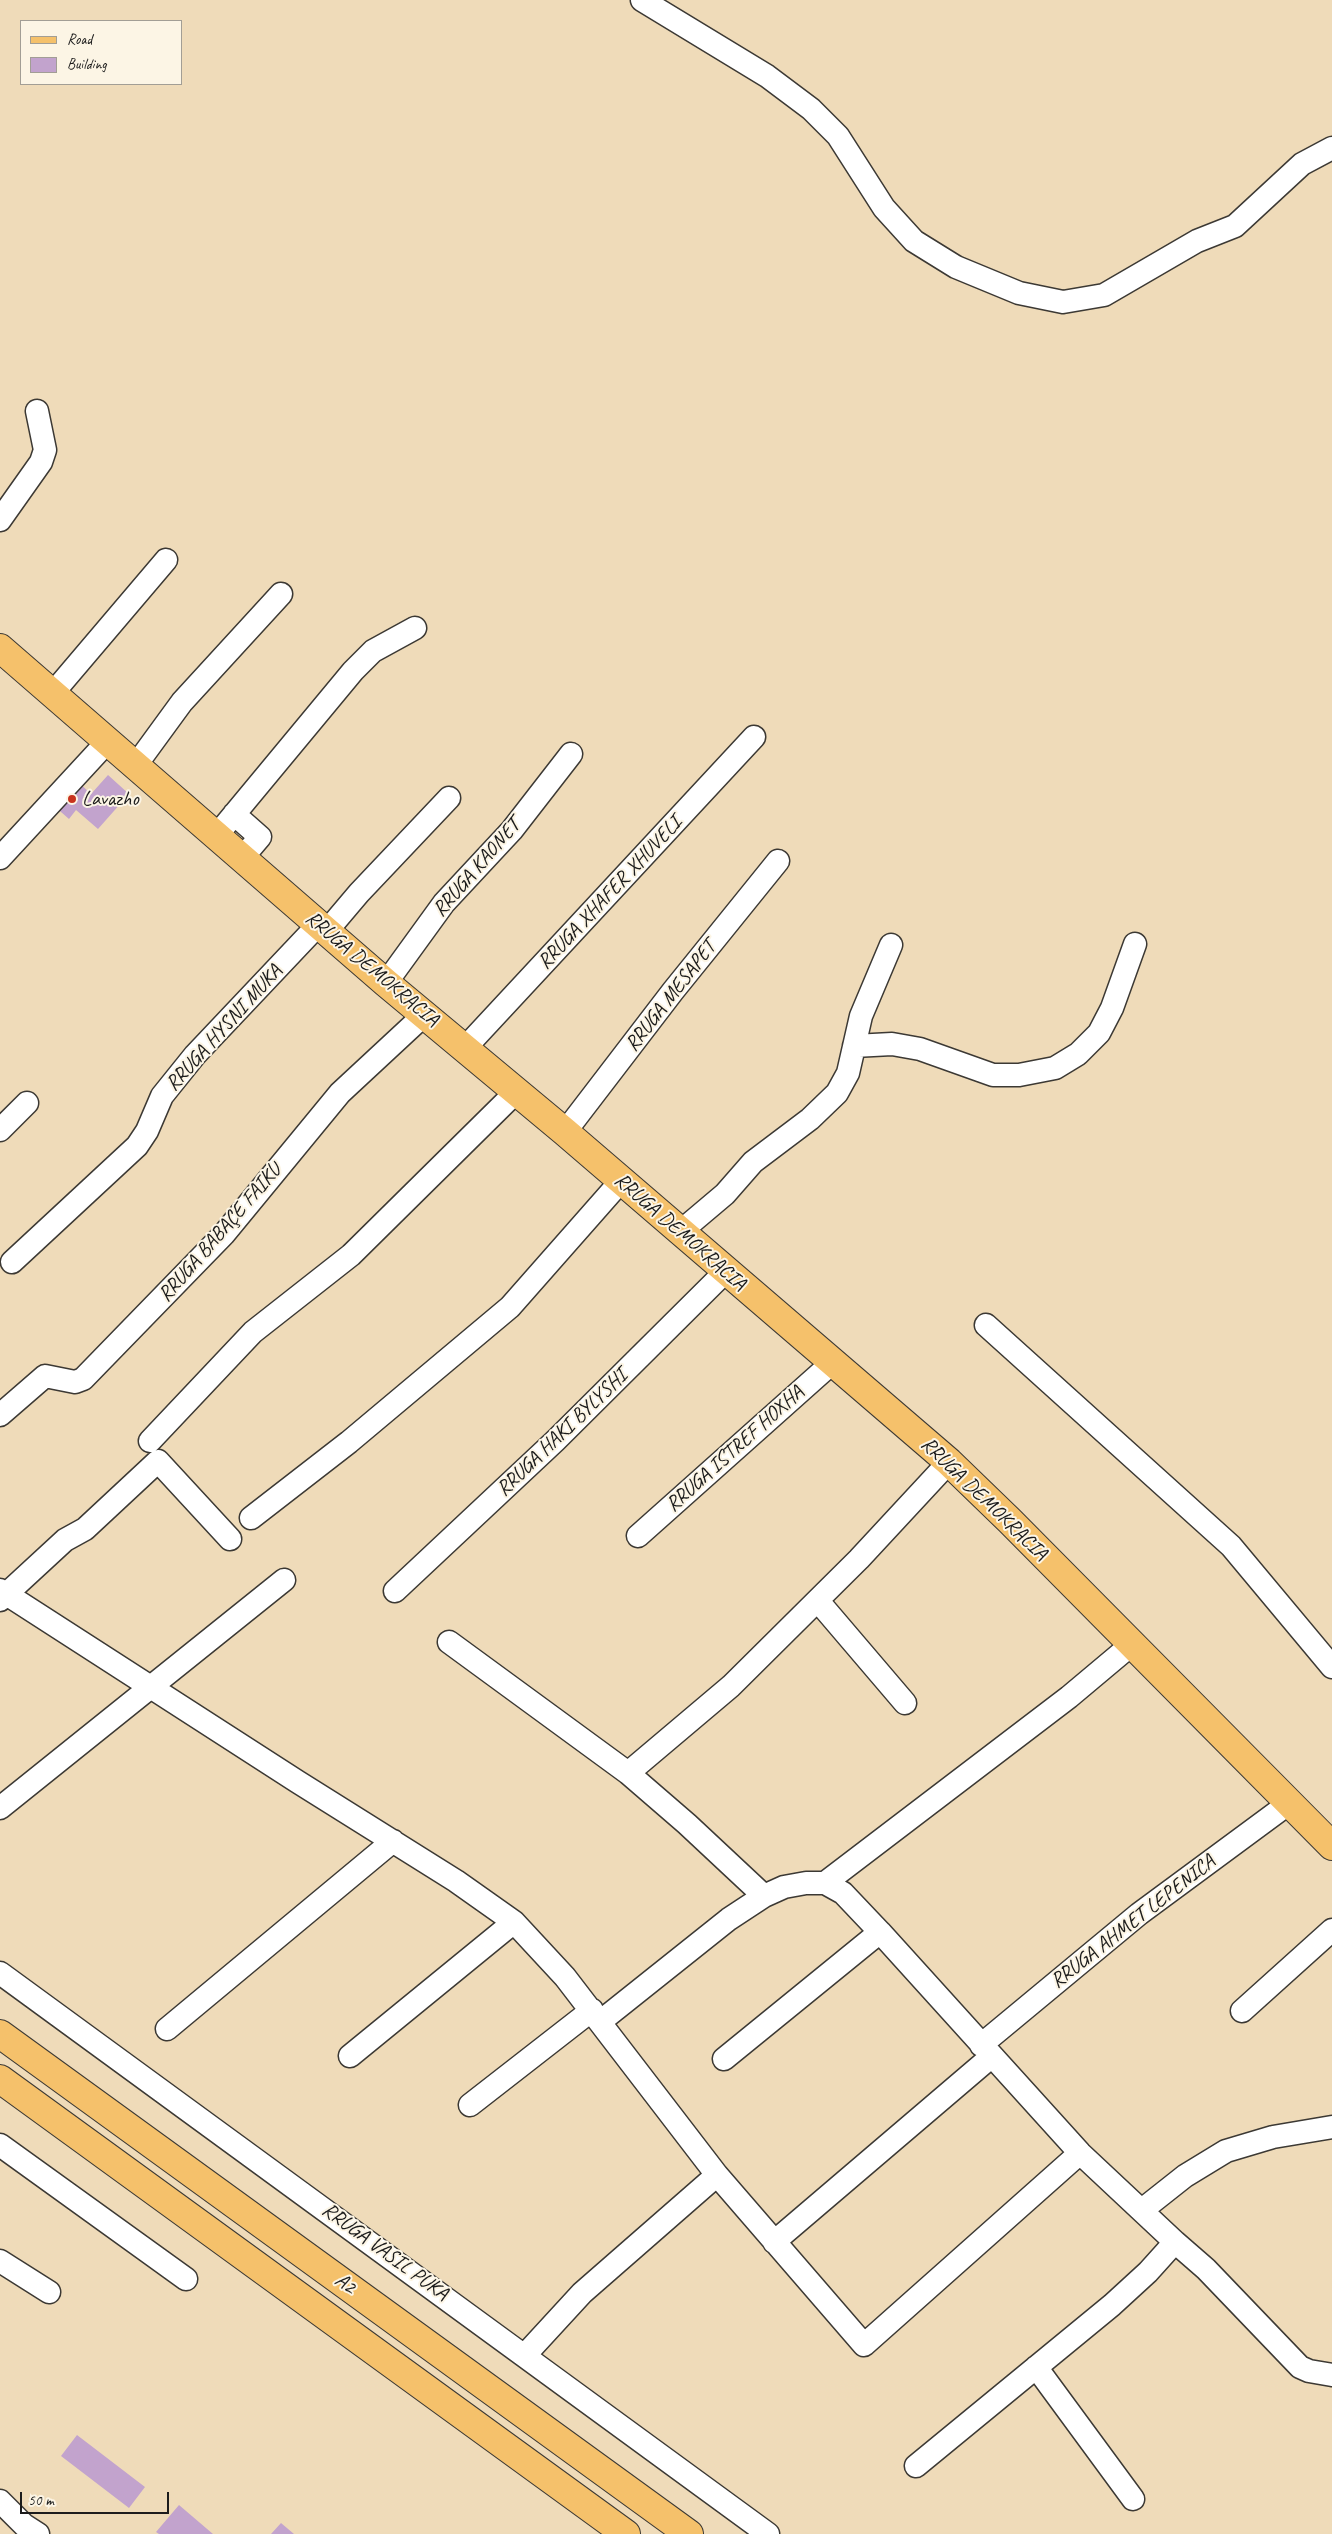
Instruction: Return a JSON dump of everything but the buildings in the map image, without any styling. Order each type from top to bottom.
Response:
[{"type":"main road","name":"RRUGA DEMOKRACIA","points":[[0,648],[424,1016],[517,1091],[725,1272],[949,1462],[1010,1520],[1288,1804],[1332,1846]]},
{"type":"main road","name":"A2","points":[[0,2034],[689,2534]]},
{"type":"main road","name":"A2","points":[[0,2078],[626,2534]]},
{"type":"street","points":[[642,0],[767,76],[811,109],[838,136],[884,208],[914,241],[956,267],[1018,293],[1063,302],[1104,295],[1198,241],[1235,226],[1302,164],[1332,148]]},
{"type":"street","points":[[0,520],[26,485],[43,456],[45,450],[44,436],[37,411]]},
{"type":"street","points":[[53,693],[166,560]]},
{"type":"street","points":[[136,765],[182,702],[281,594]]},
{"type":"street","points":[[217,835],[353,671],[373,651],[416,628]]},
{"type":"street","name":"RRUGA XHAFER XHUVELI","points":[[465,1048],[754,737]]},
{"type":"street","points":[[0,858],[108,741]]},
{"type":"street","name":"RRUGA KAONET","points":[[386,983],[444,903],[512,830],[571,754]]},
{"type":"street","name":"RRUGA HYSNI MUKA","points":[[12,1262],[137,1146],[148,1131],[162,1096],[194,1055],[359,893],[449,798]]},
{"type":"street","points":[[234,814],[260,837],[243,857]]},
{"type":"street","name":"RRUGA MESAPET","points":[[565,1132],[673,991],[778,861]]},
{"type":"street","points":[[680,1232],[725,1194],[753,1162],[810,1118],[837,1093],[848,1073],[861,1016],[891,944]]},
{"type":"street","points":[[854,1046],[892,1044],[920,1049],[993,1075],[1019,1075],[1055,1068],[1078,1054],[1099,1033],[1112,1008],[1135,944]]},
{"type":"street","name":"RRUGA BABAÇE FAIKU","points":[[0,1415],[45,1376],[76,1382],[83,1379],[224,1234],[340,1093],[424,1016]]},
{"type":"street","points":[[150,1440],[253,1332],[350,1255],[517,1091]]},
{"type":"street","points":[[0,1130],[27,1103]]},
{"type":"street","points":[[251,1518],[357,1436],[510,1307],[621,1181]]},
{"type":"street","name":"RRUGA HAKI BYLYSHI","points":[[395,1591],[555,1441],[725,1272]]},
{"type":"street","points":[[986,1325],[1231,1546],[1332,1667]]},
{"type":"street","name":"RRUGA ISTREF HOXHA","points":[[638,1536],[832,1363]]},
{"type":"street","points":[[230,1540],[158,1462],[84,1529],[65,1540],[2,1595],[393,1841],[491,1904],[514,1922],[565,1977],[717,2175],[864,2345],[1080,2153]]},
{"type":"street","points":[[628,1773],[731,1686],[818,1601],[949,1462]]},
{"type":"street","points":[[0,1808],[152,1688],[284,1580]]},
{"type":"street","points":[[818,1601],[905,1703]]},
{"type":"street","points":[[448,1642],[628,1773],[687,1824],[764,1896]]},
{"type":"street","points":[[825,1883],[1069,1697],[1131,1645]]},
{"type":"street","name":"RRUGA AHMET LEPENICA","points":[[774,2242],[1139,1914],[1288,1804]]},
{"type":"street","points":[[167,2028],[393,1841]]},
{"type":"street","points":[[470,2105],[729,1919],[764,1896],[798,1884],[825,1883],[843,1893],[880,1932],[1080,2153],[1206,2269],[1300,2367],[1309,2371],[1332,2375]]},
{"type":"street","points":[[350,2056],[514,1922]]},
{"type":"street","points":[[1242,2011],[1332,1930]]},
{"type":"street","points":[[724,2060],[880,1932]]},
{"type":"street","name":"RRUGA VASIL PUKA","points":[[0,1973],[768,2534]]},
{"type":"street","points":[[1142,2210],[1185,2176],[1226,2151],[1273,2137],[1332,2127]]},
{"type":"street","points":[[0,2145],[186,2279]]},
{"type":"street","points":[[525,2355],[560,2316],[590,2287],[717,2175]]},
{"type":"street","points":[[916,2466],[1134,2285],[1175,2242]]},
{"type":"street","points":[[0,2260],[49,2292]]},
{"type":"street","points":[[1036,2367],[1133,2499]]},
{"type":"street","points":[[0,2501],[24,2525],[38,2534]]},
{"type":"place","name":"Lavazho","points":[[72,799]]}]
